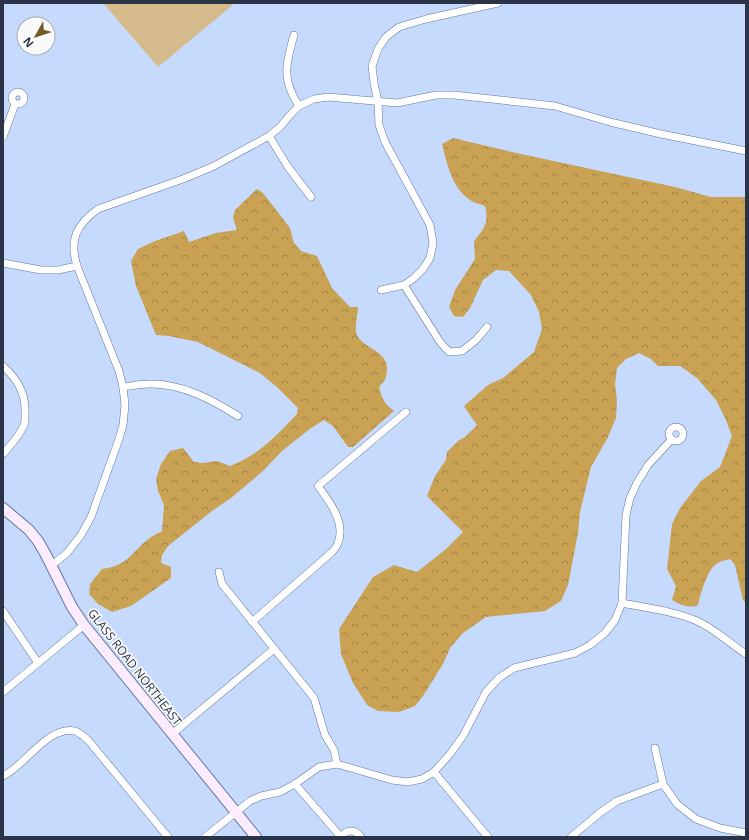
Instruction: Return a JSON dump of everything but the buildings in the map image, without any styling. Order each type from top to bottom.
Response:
[{"type":"street","points":[[382,290],[404,285],[414,278],[423,269],[430,258],[433,243],[430,225],[385,142],[379,125],[378,102],[372,66],[378,49],[386,37],[398,27],[426,19],[498,3]]},
{"type":"street","points":[[294,35],[286,68],[287,81],[291,94],[299,106]]},
{"type":"street","points":[[52,565],[67,553],[81,535],[91,517],[123,425],[123,387],[119,371],[77,266],[73,252],[74,238],[80,226],[88,216],[98,209],[208,169],[269,136],[280,127],[299,106],[314,99],[328,97],[397,103],[436,95],[454,95],[555,106],[610,122],[746,151]]},
{"type":"street","points":[[3,137],[15,104]]},
{"type":"street","points":[[269,136],[288,167],[311,197]]},
{"type":"street","points":[[3,263],[41,270],[58,270],[77,266]]},
{"type":"street","points":[[404,285],[440,342],[449,352],[462,351],[476,340],[487,326]]},
{"type":"street","points":[[3,366],[18,383],[26,403],[25,423],[3,454]]},
{"type":"street","points":[[123,387],[149,384],[171,386],[195,393],[216,402],[238,416]]},
{"type":"street","points":[[252,622],[331,553],[338,544],[340,535],[334,508],[318,486],[406,412]]},
{"type":"street","points":[[205,837],[250,801],[261,796],[280,792],[320,767],[337,764],[392,780],[408,782],[422,779],[434,772],[450,754],[463,736],[486,692],[499,678],[514,668],[575,653],[590,645],[605,632],[615,620],[622,603],[626,515],[630,498],[637,482],[648,465],[672,439]]},
{"type":"street","name":"GLASS ROAD NORTHEAST","points":[[3,508],[29,530],[38,541],[52,565],[72,607],[84,625],[256,837]]},
{"type":"street","points":[[219,572],[222,584],[314,698],[325,735],[334,750],[337,764]]},
{"type":"street","points":[[622,603],[682,616],[698,622],[715,631],[746,654]]},
{"type":"street","points":[[3,611],[38,663]]},
{"type":"street","points":[[3,692],[84,625]]},
{"type":"street","points":[[172,734],[274,649]]},
{"type":"street","points":[[3,776],[54,735],[67,730],[77,732],[88,740],[168,837]]},
{"type":"street","points":[[655,748],[663,784],[677,804],[696,819],[720,828],[746,833]]},
{"type":"street","points":[[434,772],[488,837]]},
{"type":"street","points":[[295,784],[341,837],[343,834],[350,831],[357,832],[361,837]]},
{"type":"street","points":[[571,837],[617,801],[663,784]]},
{"type":"green space","points":[[453,138],[675,187],[711,197],[746,197],[746,604],[743,600],[735,565],[730,559],[719,563],[710,571],[698,605],[682,605],[672,600],[676,586],[667,569],[672,524],[680,508],[701,481],[720,467],[732,436],[716,400],[697,378],[680,366],[658,366],[651,359],[639,353],[626,359],[617,368],[615,384],[617,400],[616,418],[607,439],[591,467],[580,512],[578,533],[568,585],[561,601],[545,611],[486,617],[463,633],[450,648],[443,664],[415,706],[399,712],[378,711],[367,705],[353,683],[341,654],[339,629],[373,577],[394,565],[417,572],[446,549],[463,532],[427,496],[435,476],[446,460],[447,452],[477,425],[464,406],[488,385],[503,378],[534,352],[542,329],[539,312],[531,295],[509,271],[496,270],[483,280],[470,308],[463,317],[454,316],[449,307],[455,290],[475,259],[474,241],[485,225],[487,216],[485,206],[472,201],[464,195],[451,175],[442,144]]},
{"type":"green space","points":[[257,189],[263,193],[290,228],[294,243],[301,251],[317,256],[332,288],[350,307],[358,307],[356,331],[358,337],[366,345],[381,355],[387,365],[386,376],[379,387],[384,400],[394,411],[353,447],[348,447],[333,426],[324,420],[311,428],[282,451],[263,471],[231,498],[168,546],[162,555],[161,563],[171,567],[171,578],[131,606],[112,612],[98,604],[89,594],[90,584],[102,569],[110,568],[122,563],[148,540],[162,531],[164,505],[158,491],[156,479],[161,464],[170,451],[183,448],[194,462],[203,463],[217,461],[230,466],[259,450],[297,414],[298,408],[277,387],[260,373],[198,342],[156,335],[136,286],[131,261],[138,249],[155,241],[184,231],[189,242],[216,233],[237,230],[233,218],[235,210]]},
{"type":"shaded area","points":[[103,3],[235,3],[158,67]]}]
